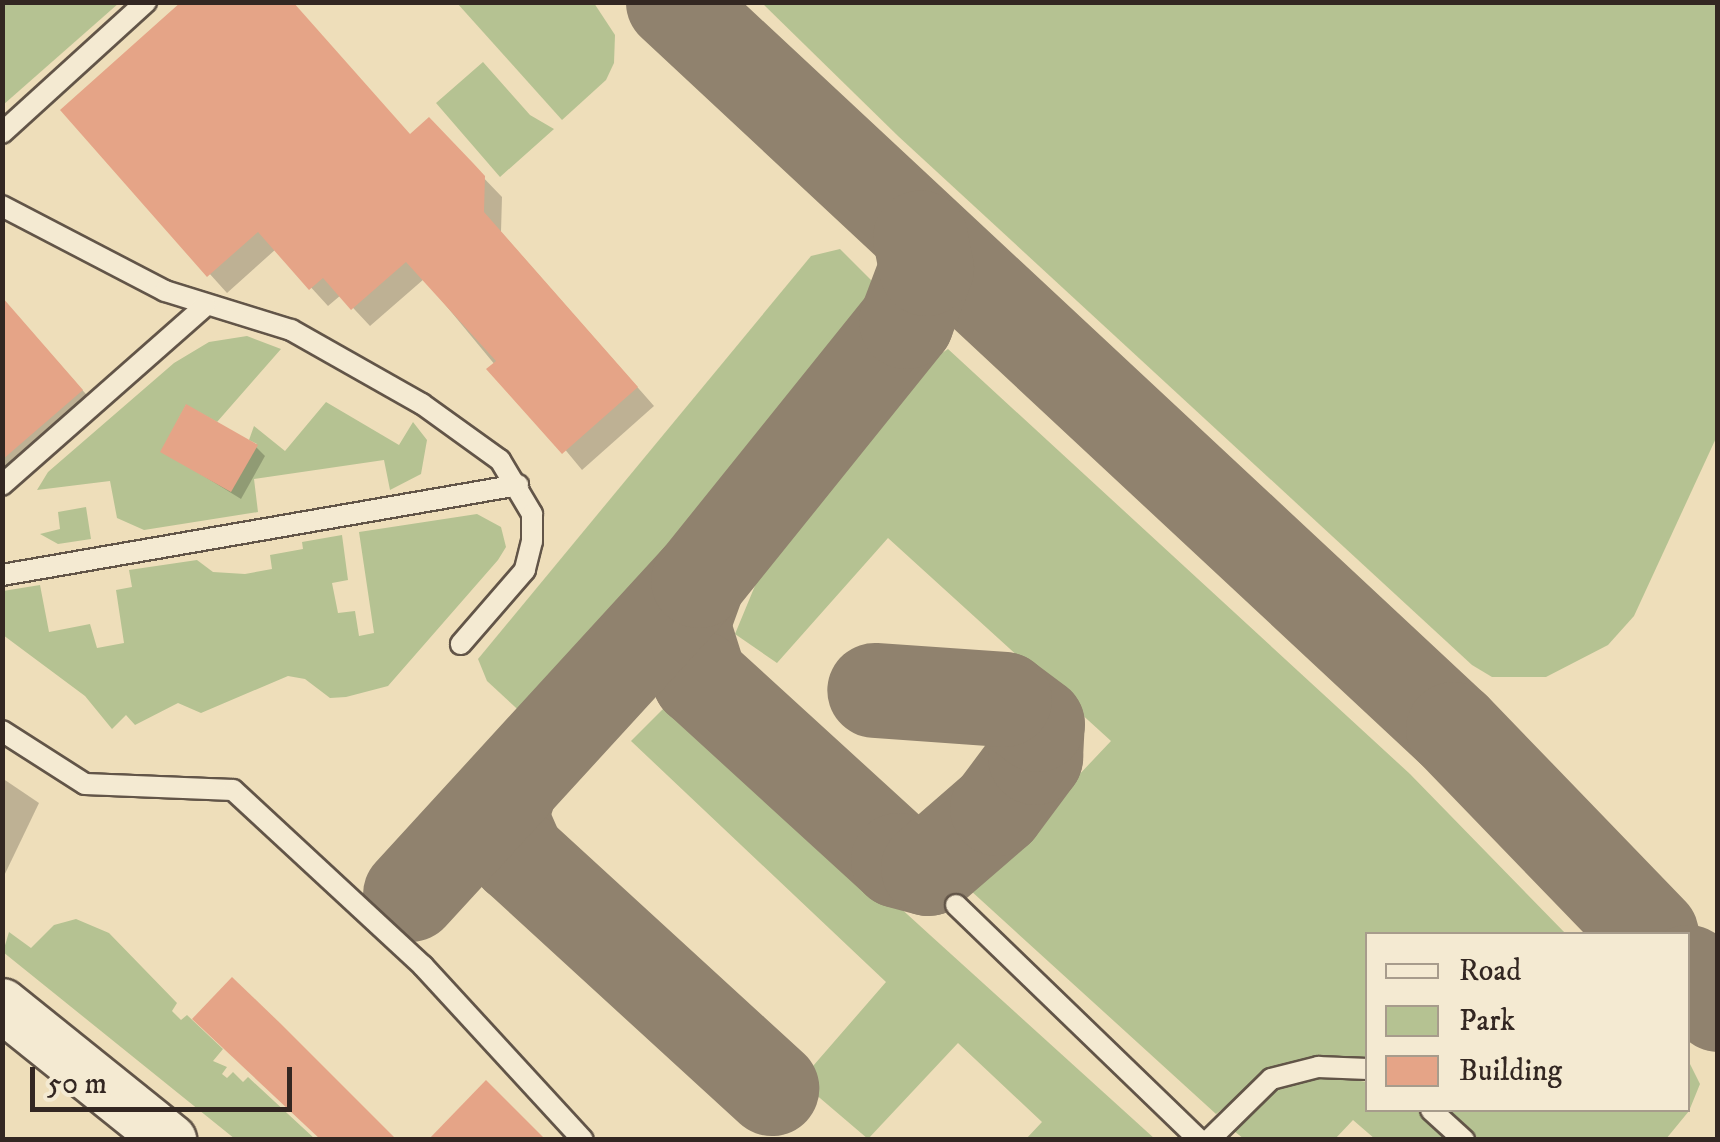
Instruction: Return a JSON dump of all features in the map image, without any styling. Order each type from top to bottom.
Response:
[{"type":"street","points":[[2,1005],[170,1140]]},
{"type":"lane","points":[[2,133],[146,2]]},
{"type":"lane","points":[[2,206],[120,270],[205,306],[291,330],[422,404],[500,460],[532,514],[525,570],[461,644]]},
{"type":"lane","points":[[2,485],[205,306]]},
{"type":"lane","points":[[2,575],[518,485]]},
{"type":"lane","points":[[2,730],[86,784],[233,790],[424,966],[584,1140]]},
{"type":"lane","points":[[956,906],[1199,1140]]},
{"type":"lane","points":[[1209,1140],[1271,1079],[1318,1067],[1365,1069]]},
{"type":"lane","points":[[1434,1112],[1464,1140]]},
{"type":"green space","points":[[3,2],[119,2],[119,3],[3,105]]},
{"type":"green space","points":[[457,3],[594,3],[615,35],[614,63],[606,80],[562,120]]},
{"type":"green space","points":[[762,3],[1717,3],[1717,436],[1634,616],[1608,645],[1546,677],[1492,677],[1472,665],[898,136]]},
{"type":"green space","points":[[483,62],[530,115],[554,129],[500,177],[436,103]]},
{"type":"green space","points":[[840,249],[872,281],[857,329],[546,717],[526,717],[487,681],[478,659],[811,256]]},
{"type":"green space","points":[[247,336],[281,349],[217,422],[186,405],[161,452],[257,444],[249,440],[254,426],[285,451],[326,402],[399,445],[413,422],[427,440],[421,474],[390,490],[384,460],[254,479],[258,512],[144,530],[117,518],[110,481],[37,490],[48,472],[174,363],[209,342]]},
{"type":"green space","points":[[948,349],[1410,774],[1564,932],[1365,932],[1365,1057],[1317,1057],[1274,1068],[1216,1114],[970,890],[1111,741],[888,538],[777,663],[735,634],[771,547],[885,391]]},
{"type":"green space","points":[[86,507],[91,539],[58,544],[40,534],[60,529],[58,512]]},
{"type":"green space","points":[[477,514],[501,527],[506,547],[498,560],[388,686],[346,697],[330,698],[305,679],[288,676],[201,713],[178,703],[135,725],[126,715],[112,729],[85,696],[3,635],[3,591],[40,585],[49,632],[90,624],[97,648],[124,643],[116,590],[132,587],[129,570],[197,560],[213,572],[245,574],[272,569],[270,555],[303,549],[302,542],[342,535],[348,580],[332,583],[338,613],[355,611],[359,636],[374,633],[359,532]]},
{"type":"green space","points":[[672,700],[1155,1139],[1026,1139],[1042,1122],[958,1043],[868,1139],[800,1081],[886,982],[631,741]]},
{"type":"green space","points":[[76,919],[109,933],[177,1003],[172,1011],[181,1020],[187,1015],[223,1049],[213,1061],[227,1067],[222,1074],[227,1078],[233,1072],[243,1082],[248,1077],[315,1139],[235,1139],[3,952],[9,932],[31,948],[54,925]]},
{"type":"green space","points":[[1690,1064],[1700,1084],[1690,1109]]},
{"type":"green space","points":[[1328,1076],[1365,1082],[1365,1112],[1422,1112],[1454,1139],[1375,1139],[1353,1120],[1335,1139],[1244,1139],[1229,1127],[1274,1089]]},
{"type":"green space","points":[[1449,1112],[1688,1112],[1666,1139],[1479,1139]]},
{"type":"building","points":[[181,2],[293,2],[410,134],[429,117],[485,176],[484,212],[638,387],[562,454],[486,369],[496,361],[406,262],[351,310],[323,278],[309,290],[258,232],[207,277],[60,110]]},
{"type":"building","points":[[2,297],[83,390],[2,460]]},
{"type":"building","points":[[186,404],[258,445],[231,492],[160,452]]},
{"type":"building","points":[[232,977],[397,1140],[321,1140],[192,1019]]},
{"type":"building","points":[[486,1080],[546,1140],[428,1140]]},
{"type":"taxiway","points":[[673,2],[1453,729],[1649,932]]},
{"type":"taxiway","points":[[410,894],[698,580],[906,321],[926,268],[920,238]]},
{"type":"taxiway","points":[[698,580],[682,624],[699,678],[898,860],[928,868],[997,808],[1035,757],[1037,724],[1004,699],[874,690]]},
{"type":"taxiway","points":[[510,786],[500,816],[517,855],[771,1088]]},
{"type":"taxiway","points":[[1690,974],[1718,1004]]}]
